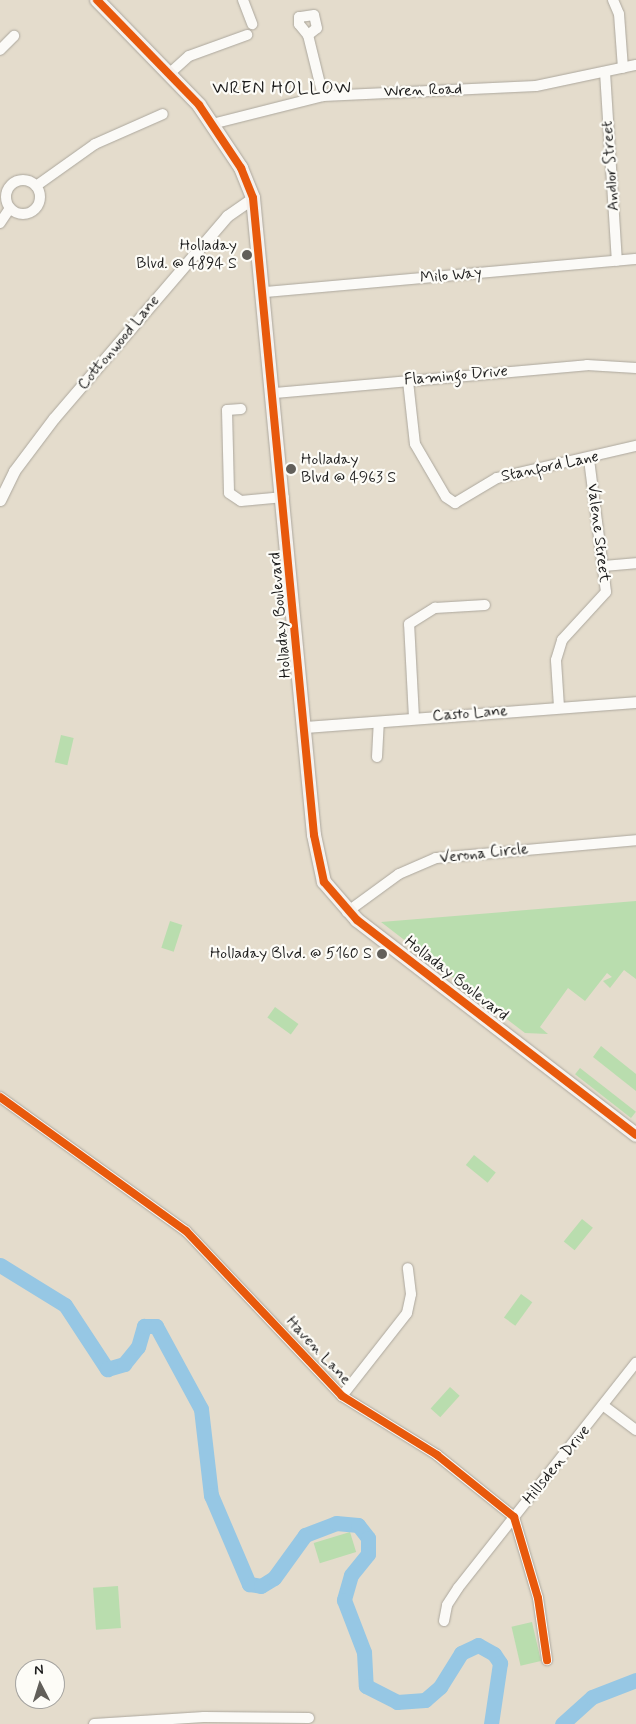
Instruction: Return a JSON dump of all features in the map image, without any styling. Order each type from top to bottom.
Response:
[{"type":"main road","name":"Holladay Boulevard","points":[[97,0],[170,73],[212,124],[241,168],[253,198],[275,392],[304,727],[318,864],[327,888],[347,912],[636,1136]]},
{"type":"street","points":[[243,0],[252,24]]},
{"type":"street","points":[[614,0],[619,14],[623,68]]},
{"type":"street","points":[[170,73],[189,56],[247,35]]},
{"type":"street","points":[[308,35],[323,96]]},
{"type":"street","points":[[0,50],[14,36]]},
{"type":"street","name":"Wren Road","points":[[212,124],[323,96],[536,86],[636,65]]},
{"type":"street","name":"Andlor Street","points":[[605,72],[617,261]]},
{"type":"street","points":[[36,186],[95,144],[163,114]]},
{"type":"street","points":[[25,180],[36,186],[40,198],[34,210],[22,214],[10,208],[6,195],[12,184],[25,180]]},
{"type":"street","name":"Cottonwood Lane","points":[[0,500],[3,481],[44,430],[227,216],[253,198]]},
{"type":"street","points":[[0,223],[10,208]]},
{"type":"street","name":"Milo Way","points":[[265,292],[636,259]]},
{"type":"street","name":"Flamingo Drive","points":[[275,392],[602,364],[636,368]]},
{"type":"street","name":"Stanford Lane","points":[[408,381],[415,444],[446,497],[455,503],[497,478],[589,459],[636,446]]},
{"type":"street","points":[[241,409],[227,410],[229,493],[241,501],[284,497]]},
{"type":"street","name":"Valene Street","points":[[559,707],[559,646],[574,622],[604,598],[603,566],[589,459]]},
{"type":"street","points":[[603,566],[636,562]]},
{"type":"street","points":[[414,718],[409,624],[435,608],[485,605]]},
{"type":"street","name":"Casto Lane","points":[[304,727],[636,702]]},
{"type":"street","points":[[377,757],[379,722]]},
{"type":"street","name":"Verona Circle","points":[[347,912],[399,874],[436,858],[636,840]]},
{"type":"street","name":"Haven Lane","points":[[0,1097],[179,1225],[342,1396],[437,1454],[514,1517]]},
{"type":"street","points":[[342,1396],[407,1313],[411,1294],[408,1268]]},
{"type":"street","name":"Hillsden Drive","points":[[444,1621],[447,1605],[458,1588],[604,1406],[636,1363]]},
{"type":"street","points":[[604,1406],[636,1430]]},
{"type":"street","points":[[514,1517],[538,1598],[547,1660]]},
{"type":"street","points":[[94,1724],[204,1716],[309,1718]]},
{"type":"green space","points":[[61,735],[74,738],[67,765],[55,762]]},
{"type":"green space","points":[[636,901],[636,979],[624,970],[610,988],[603,981],[612,977],[607,973],[585,1001],[568,988],[540,1027],[548,1034],[525,1033],[381,922]]},
{"type":"green space","points":[[170,921],[182,925],[174,952],[161,948]]},
{"type":"green space","points":[[275,1007],[298,1024],[291,1035],[267,1018]]},
{"type":"green space","points":[[601,1046],[636,1074],[636,1091],[593,1057]]},
{"type":"green space","points":[[580,1068],[636,1112],[631,1118],[575,1074]]},
{"type":"green space","points":[[474,1155],[496,1173],[488,1183],[466,1165]]},
{"type":"green space","points":[[582,1219],[593,1228],[575,1250],[564,1242]]},
{"type":"green space","points":[[521,1294],[532,1302],[515,1326],[504,1317]]},
{"type":"green space","points":[[450,1387],[460,1396],[440,1417],[431,1409]]},
{"type":"green space","points":[[350,1532],[356,1552],[320,1563],[314,1543]]},
{"type":"green space","points":[[118,1586],[121,1628],[96,1630],[93,1588]]},
{"type":"green space","points":[[532,1622],[541,1661],[521,1666],[512,1627]]},
{"type":"waterway","points":[[0,1265],[65,1305],[107,1369],[124,1364],[138,1347],[144,1326],[156,1326],[201,1409],[211,1495],[249,1584],[261,1586],[274,1578],[305,1535],[336,1523],[358,1525],[368,1538],[368,1554],[351,1575],[344,1600],[364,1652],[366,1686],[397,1702],[425,1700],[440,1687],[461,1653],[478,1645],[494,1654],[500,1663],[491,1724]]},
{"type":"waterway","points":[[562,1724],[592,1697],[636,1680]]},
{"type":"cycle path","points":[[97,0],[199,105],[241,168],[253,198],[314,835],[324,882],[357,920],[636,1135]]},
{"type":"cycle path","points":[[0,1097],[186,1231],[342,1396],[437,1455],[514,1517],[538,1598],[547,1660]]},
{"type":"place","name":"Holladay Blvd. @ 4894 S","points":[[247,255]]},
{"type":"place","name":"Holladay Blvd @ 4963 S","points":[[291,469]]},
{"type":"place","name":"Holladay Blvd. @ 5160 S","points":[[382,954]]},
{"type":"district","name":"WREN HOLLOW","points":[[282,88]]}]
